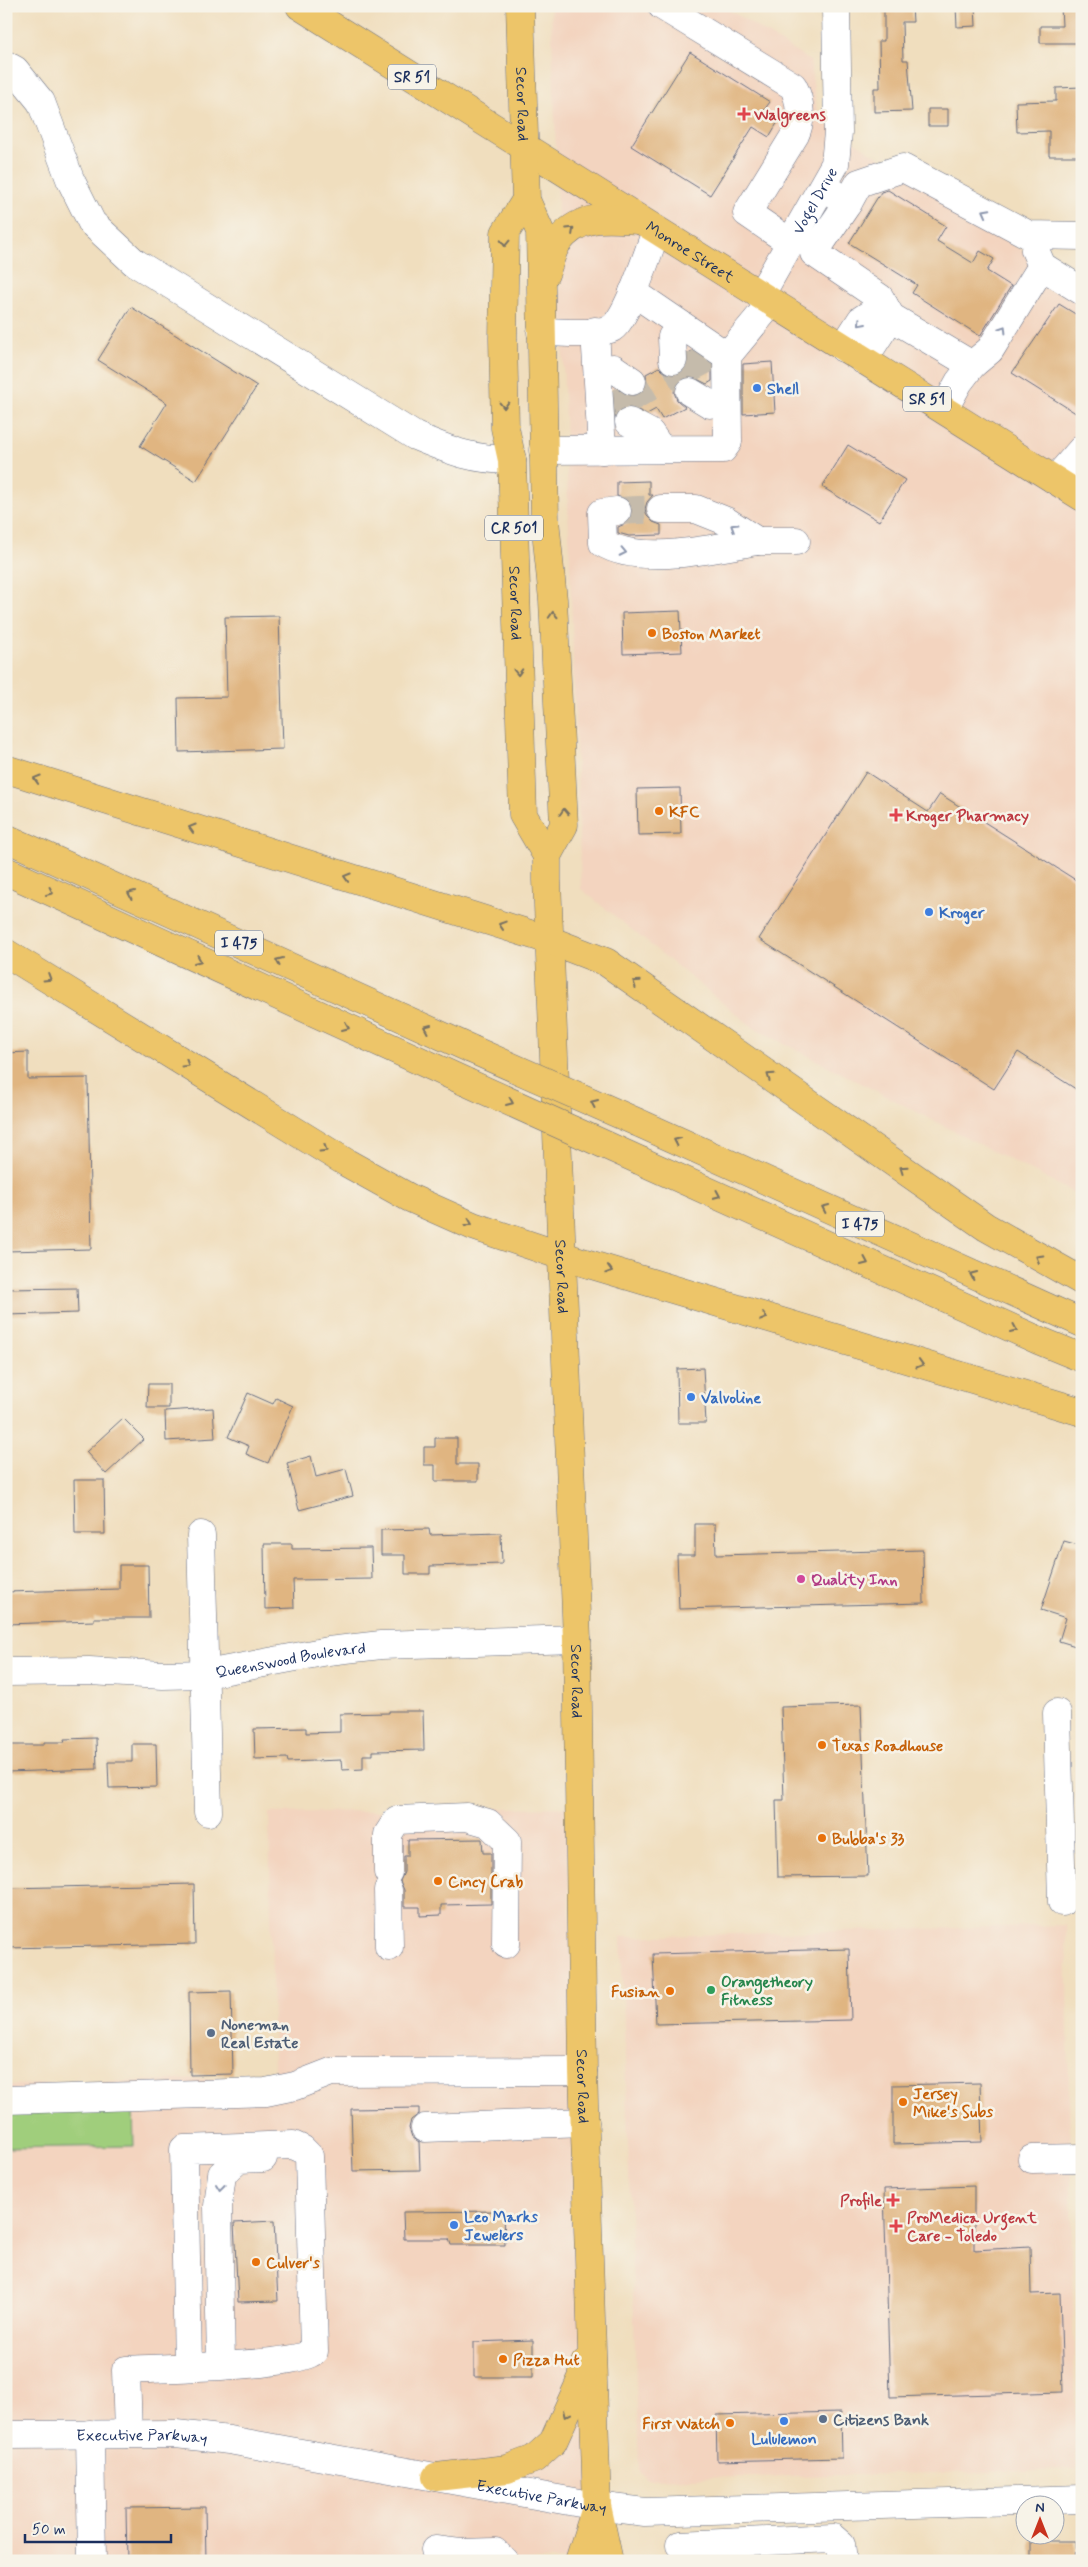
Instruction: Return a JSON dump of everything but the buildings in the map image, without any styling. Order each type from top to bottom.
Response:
[{"type":"main road","name":"Monroe Street","points":[[300,6],[766,300],[944,408],[1082,497]]},
{"type":"main road","name":"Secor Road","points":[[520,6],[526,200],[540,231],[545,520],[553,600],[564,825],[547,856]]},
{"type":"main road","name":"Secor Road","points":[[526,200],[505,233],[503,329],[505,428],[512,460],[523,816],[547,856],[576,1639],[583,2071],[597,2506],[609,2561]]},
{"type":"main road","points":[[540,288],[558,242],[579,222],[601,218],[648,226]]},
{"type":"main road","points":[[6,769],[549,940],[606,962],[986,1227],[1082,1281]]},
{"type":"main road","name":"I 475","points":[[6,838],[639,1123],[1048,1310],[1082,1323]]},
{"type":"main road","name":"I 475","points":[[6,871],[466,1082],[1038,1340],[1082,1358]]},
{"type":"main road","points":[[6,953],[347,1163],[410,1198],[473,1226],[562,1256],[1082,1412]]},
{"type":"main road","points":[[436,2477],[508,2469],[534,2459],[547,2448],[553,2442],[582,2378],[591,2334]]},
{"type":"main road","name":"Secor Road","points":[[580,2561],[597,2506]]},
{"type":"street","points":[[662,6],[793,86],[798,102],[800,124],[795,136],[747,213],[791,243]]},
{"type":"street","name":"Vogel Drive","points":[[727,356],[766,300],[791,243],[835,164],[838,132],[836,6]]},
{"type":"street","points":[[6,65],[15,70],[41,102],[70,179],[92,223],[134,262],[415,436],[454,452],[484,460],[512,460]]},
{"type":"street","points":[[972,365],[888,311],[880,298],[814,253],[859,184],[903,168],[1029,235],[1082,236]]},
{"type":"street","points":[[830,264],[886,174]]},
{"type":"street","points":[[824,186],[848,203]]},
{"type":"street","points":[[541,332],[612,329],[642,298],[648,226]]},
{"type":"street","points":[[1029,235],[1042,266],[1082,291]]},
{"type":"street","points":[[944,408],[959,382],[972,365],[990,350],[1042,266]]},
{"type":"street","points":[[642,298],[680,349]]},
{"type":"street","points":[[543,450],[602,450],[648,429],[723,449],[728,442],[727,356],[642,298]]},
{"type":"street","points":[[853,354],[861,320],[888,311]]},
{"type":"street","points":[[595,331],[619,380]]},
{"type":"street","points":[[595,331],[602,450]]},
{"type":"street","points":[[704,392],[728,428]]},
{"type":"street","points":[[1055,480],[1082,449]]},
{"type":"street","points":[[661,509],[696,509],[726,521],[757,541]]},
{"type":"street","points":[[617,511],[602,513],[604,543],[615,550],[631,554],[688,553],[757,541],[796,541]]},
{"type":"street","points":[[201,1535],[208,1812]]},
{"type":"street","name":"Queenswood Boulevard","points":[[6,1672],[89,1671],[163,1675],[206,1674],[328,1651],[381,1645],[576,1639]]},
{"type":"street","points":[[1057,1713],[1062,1902]]},
{"type":"street","points":[[389,1947],[388,1834],[397,1820],[467,1817],[488,1822],[506,1841],[506,1944]]},
{"type":"street","points":[[6,2100],[266,2092],[295,2086],[331,2072],[583,2071]]},
{"type":"street","points":[[425,2128],[585,2122]]},
{"type":"street","points":[[128,2434],[126,2370],[188,2367],[293,2360],[309,2356],[314,2351],[309,2156],[302,2149],[293,2145],[184,2149],[188,2367]]},
{"type":"street","points":[[221,2365],[218,2206],[222,2174],[239,2159],[288,2158],[302,2149]]},
{"type":"street","points":[[1032,2159],[1082,2158]]},
{"type":"street","points":[[90,2434],[92,2561]]},
{"type":"street","name":"Executive Parkway","points":[[6,2435],[176,2434],[229,2440],[597,2506],[645,2512],[1082,2499]]},
{"type":"street","points":[[680,2545],[833,2538],[841,2545],[843,2561]]},
{"type":"street","points":[[435,2550],[460,2553],[495,2552],[504,2561]]},
{"type":"shaded area","points":[[551,6],[723,6],[810,61],[818,118],[1082,289],[1082,1197],[754,1028],[581,889]]},
{"type":"shaded area","points":[[566,1807],[593,2561],[6,2561],[6,2085],[274,2077],[269,1813]]},
{"type":"shaded area","points":[[1066,1925],[1076,2470],[647,2479],[639,2471],[621,1937]]},
{"type":"green space","points":[[133,2109],[134,2146],[6,2148],[6,2111]]},
{"type":"tunnel","points":[[696,349],[713,381]]},
{"type":"tunnel","points":[[673,360],[690,392]]},
{"type":"tunnel","points":[[632,381],[650,412]]},
{"type":"tunnel","points":[[611,391],[629,422]]},
{"type":"tunnel","points":[[617,511],[661,509]]},
{"type":"place","name":"Walgreens","points":[[744,114]]},
{"type":"place","name":"Shell","points":[[757,388]]},
{"type":"place","name":"Boston Market","points":[[652,633]]},
{"type":"place","name":"KFC","points":[[659,811]]},
{"type":"place","name":"Kroger Pharmacy","points":[[896,815]]},
{"type":"place","name":"Kroger","points":[[929,912]]},
{"type":"place","name":"Valvoline","points":[[691,1397]]},
{"type":"place","name":"Quality Inn","points":[[801,1579]]},
{"type":"place","name":"Texas Roadhouse","points":[[822,1745]]},
{"type":"place","name":"Bubba's 33","points":[[822,1838]]},
{"type":"place","name":"Cincy Crab","points":[[438,1881]]},
{"type":"place","name":"Orangetheory Fitness","points":[[711,1990]]},
{"type":"place","name":"Fusian","points":[[670,1991]]},
{"type":"place","name":"Noneman Real Estate","points":[[211,2033]]},
{"type":"place","name":"Jersey Mike's Subs","points":[[903,2102]]},
{"type":"place","name":"Profile","points":[[893,2200]]},
{"type":"place","name":"Leo Marks Jewelers","points":[[454,2225]]},
{"type":"place","name":"ProMedica Urgent Care - Toledo","points":[[896,2226]]},
{"type":"place","name":"Culver's","points":[[256,2262]]},
{"type":"place","name":"Pizza Hut","points":[[503,2359]]},
{"type":"place","name":"Citizens Bank","points":[[823,2419]]},
{"type":"place","name":"Lululemon","points":[[784,2421]]},
{"type":"place","name":"First Watch","points":[[730,2423]]}]
